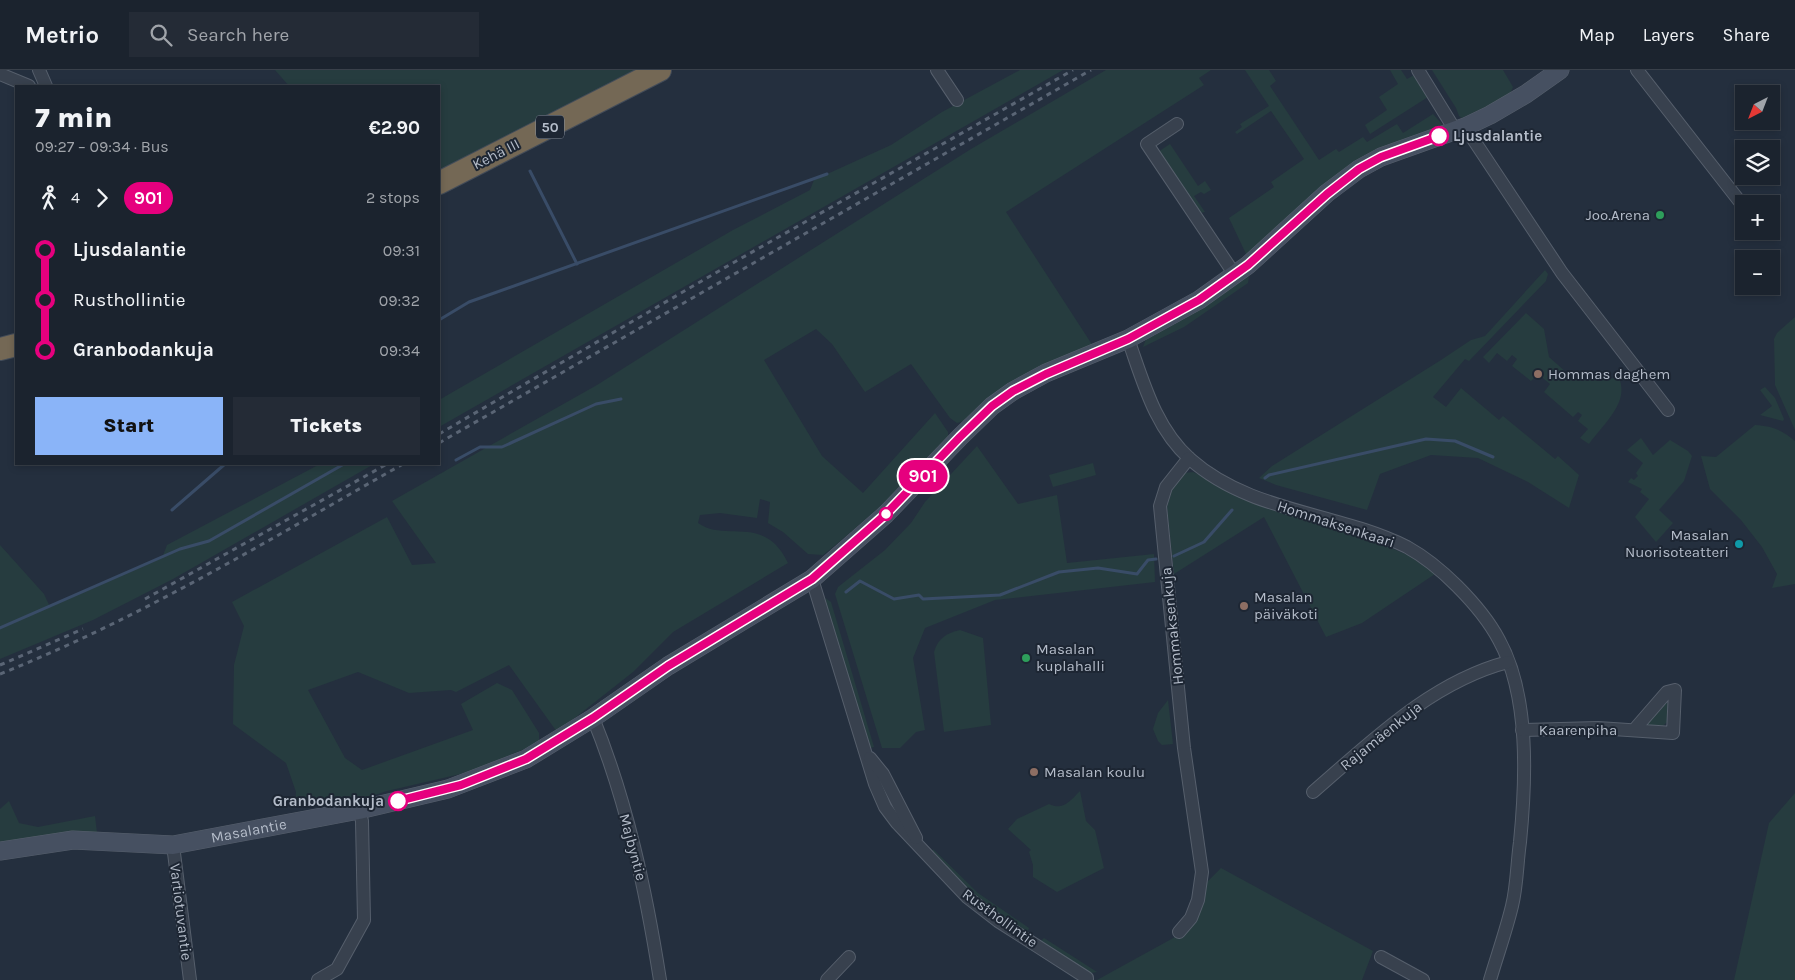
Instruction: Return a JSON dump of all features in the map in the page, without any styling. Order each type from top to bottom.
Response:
[{"type":"highway","name":"Kehä III","points":[[440,182],[660,70]]},
{"type":"highway","points":[[0,349],[15,345]]},
{"type":"street","points":[[38,70],[46,85]]},
{"type":"street","points":[[937,70],[957,100]]},
{"type":"street","points":[[1418,70],[1563,274],[1668,410]]},
{"type":"street","name":"Masalantie","points":[[0,851],[73,840],[173,845],[359,810],[448,789],[500,770],[553,743],[668,666],[812,579],[886,514],[992,406],[1029,382],[1128,339],[1199,300],[1234,275],[1327,194],[1359,169],[1381,157],[1460,129],[1508,105],[1560,70]]},
{"type":"street","points":[[1637,70],[1735,196]]},
{"type":"street","points":[[0,74],[27,85]]},
{"type":"street","points":[[1177,124],[1147,144],[1234,275]]},
{"type":"street","points":[[1128,339],[1154,411],[1189,458]]},
{"type":"street","name":"Hommaksenkaari","points":[[1189,458],[1209,474],[1237,489],[1278,506],[1355,528],[1407,548],[1444,573],[1464,593],[1499,641],[1515,682],[1522,730],[1522,819],[1513,905],[1490,980]]},
{"type":"street","name":"Hommaksenkuja","points":[[1179,932],[1191,918],[1198,900],[1202,872],[1184,748],[1160,506],[1166,487],[1189,458]]},
{"type":"street","name":"Rusthollintie","points":[[812,579],[875,784],[885,807],[920,848],[968,897],[998,921],[1087,979]]},
{"type":"street","name":"Rajamäenkuja","points":[[1312,792],[1412,709],[1473,674],[1508,662]]},
{"type":"street","name":"Majbyntie","points":[[593,718],[616,784],[644,884],[660,980]]},
{"type":"street","name":"Kaarenpiha","points":[[1522,730],[1598,728],[1634,730]]},
{"type":"street","points":[[318,980],[337,969],[364,920],[362,821],[359,810]]},
{"type":"street","name":"Vartiotuvantie","points":[[173,845],[190,980]]},
{"type":"street","points":[[827,980],[849,957]]},
{"type":"street","points":[[1381,957],[1423,980]]},
{"type":"green space","points":[[275,70],[637,70],[440,170],[440,85],[288,85]]},
{"type":"green space","points":[[1020,70],[1063,70],[440,426],[440,399],[733,230],[810,190],[814,180],[891,145],[942,112]]},
{"type":"green space","points":[[1106,70],[1211,70],[1199,78],[1204,85],[1006,212],[1093,346],[964,421],[957,423],[950,418],[911,364],[865,392],[832,344],[816,329],[764,360],[822,456],[863,493],[935,413],[948,432],[948,439],[888,499],[823,555],[808,554],[783,532],[768,523],[770,502],[760,499],[757,518],[720,513],[700,515],[698,523],[709,528],[720,531],[756,534],[768,538],[778,548],[788,563],[673,632],[633,672],[557,732],[509,665],[456,692],[451,690],[409,693],[358,672],[308,690],[345,758],[362,770],[473,730],[461,704],[497,683],[512,690],[539,733],[539,743],[469,772],[387,791],[344,805],[311,799],[295,805],[296,792],[286,763],[233,724],[234,665],[244,626],[232,602],[387,517],[412,565],[436,563],[392,501],[597,385],[971,149]]},
{"type":"green space","points":[[1245,70],[1269,70],[1276,81],[1270,86],[1319,160],[1336,149],[1339,152],[1363,137],[1367,142],[1397,124],[1403,133],[1433,114],[1442,124],[1439,129],[1374,153],[1247,256],[1229,218],[1274,187],[1271,182],[1304,159],[1271,111],[1237,134],[1235,132],[1242,127],[1240,124],[1269,106]]},
{"type":"green space","points":[[1390,70],[1401,70],[1407,79],[1414,75],[1428,97],[1370,134],[1365,125],[1387,110],[1379,97],[1398,84]]},
{"type":"green space","points":[[1432,70],[1503,70],[1513,87],[1509,96],[1462,118]]},
{"type":"green space","points":[[1170,144],[1198,186],[1205,181],[1211,190],[1194,196],[1205,212],[1200,213],[1158,152]]},
{"type":"green space","points":[[1545,270],[1548,274],[1546,281],[1469,361],[1465,359],[1433,397],[1446,407],[1461,388],[1499,420],[1503,416],[1555,459],[1558,456],[1579,475],[1569,508],[1528,482],[1478,458],[1431,455],[1380,474],[1367,510],[1276,485],[1259,478],[1272,466],[1471,340],[1485,336]]},
{"type":"green space","points":[[1246,275],[1249,277],[1248,283],[1184,327],[1143,347],[1146,339]]},
{"type":"green space","points":[[1526,313],[1544,329],[1549,357],[1575,380],[1619,378],[1621,396],[1618,405],[1589,444],[1580,438],[1588,429],[1578,421],[1582,415],[1578,412],[1573,417],[1544,392],[1550,384],[1538,374],[1531,381],[1512,366],[1517,359],[1512,355],[1507,361],[1497,353],[1489,363],[1483,357]]},
{"type":"green space","points":[[1795,317],[1795,430],[1775,385],[1774,339],[1777,333]]},
{"type":"green space","points":[[1765,387],[1775,398],[1784,419],[1783,421],[1760,415],[1772,406],[1760,390]]},
{"type":"green space","points":[[1755,425],[1776,429],[1795,441],[1795,584],[1772,588],[1777,574],[1762,547],[1741,520],[1710,489],[1701,456],[1716,457]]},
{"type":"green space","points":[[1641,438],[1653,455],[1670,440],[1688,451],[1692,456],[1684,481],[1659,510],[1673,523],[1656,542],[1635,517],[1649,499],[1640,492],[1642,489],[1628,482],[1631,478],[1634,480],[1638,476],[1636,473],[1643,463],[1627,450]]},
{"type":"green space","points":[[977,446],[1018,504],[1057,495],[1067,563],[1154,554],[1155,582],[995,600],[925,628],[913,658],[925,730],[916,732],[900,748],[882,748],[835,594],[838,587],[885,550],[911,523],[925,502]]},
{"type":"green space","points":[[1093,463],[1096,475],[1053,487],[1049,475]]},
{"type":"green space","points":[[318,465],[372,465],[173,579],[93,620],[0,659],[0,545],[44,594],[50,607],[162,558],[167,545]]},
{"type":"green space","points":[[1193,472],[1277,511],[1361,536],[1408,555],[1435,574],[1362,623],[1326,637],[1264,517],[1174,574],[1167,507],[1172,490],[1184,473]]},
{"type":"green space","points":[[825,598],[831,602],[874,747],[870,748]]},
{"type":"green space","points":[[960,630],[983,638],[991,725],[944,732],[934,652],[938,643],[944,637]]},
{"type":"green space","points":[[1168,700],[1173,744],[1162,745],[1158,741],[1153,729],[1158,713]]},
{"type":"green space","points":[[1666,703],[1668,704],[1667,722],[1661,728],[1647,726],[1646,724]]},
{"type":"green space","points":[[1080,791],[1086,821],[1095,830],[1104,868],[1057,892],[1033,877],[1033,865],[1029,852],[1031,850],[1008,829],[1017,819],[1049,804],[1062,806],[1066,804]]},
{"type":"green space","points":[[1795,793],[1795,980],[1734,980],[1769,823]]},
{"type":"green space","points":[[9,801],[19,823],[38,827],[95,816],[98,841],[0,851],[0,809]]},
{"type":"green space","points":[[933,849],[978,893],[1029,928],[1027,933],[975,897],[932,854]]},
{"type":"green space","points":[[1221,868],[1373,951],[1362,980],[1097,980],[1186,931],[1200,912],[1207,882]]},
{"type":"green space","points":[[1044,938],[1097,972],[1091,973],[1041,941]]},
{"type":"waterway","points":[[530,171],[577,264]]},
{"type":"waterway","points":[[440,319],[469,302],[827,174]]},
{"type":"waterway","points":[[456,460],[480,447],[502,447],[596,404],[621,399]]},
{"type":"waterway","points":[[1265,478],[1269,475],[1426,439],[1455,441],[1493,457]]},
{"type":"waterway","points":[[172,510],[224,465]]},
{"type":"waterway","points":[[0,628],[180,549],[209,541],[342,465]]},
{"type":"waterway","points":[[1174,556],[1204,542],[1232,510]]},
{"type":"waterway","points":[[846,592],[860,581],[894,599],[919,595],[923,599],[1000,595],[1059,572],[1098,568],[1137,574],[1148,560],[1156,559]]},
{"type":"railway","points":[[440,433],[724,268],[1073,70]]},
{"type":"railway","points":[[440,442],[1091,70]]},
{"type":"railway","points":[[145,599],[385,465]]},
{"type":"railway","points":[[0,674],[104,628],[205,576],[401,465]]},
{"type":"railway","points":[[0,665],[83,629]]},
{"type":"bus line","name":"901","points":[[398,801],[474,781],[526,759],[593,718],[668,666],[812,579],[886,514],[992,406],[1013,391],[1046,374],[1128,339],[1199,300],[1248,265],[1327,194],[1359,169],[1381,157],[1439,136]]},
{"type":"place","name":"Ljusdalantie","points":[[1439,136]]},
{"type":"place","name":"Joo.Arena","points":[[1660,215]]},
{"type":"place","name":"Hommas daghem","points":[[1538,374]]},
{"type":"place","name":"Masalan Nuorisoteatteri","points":[[1739,544]]},
{"type":"place","name":"Masalan päiväkoti","points":[[1244,606]]},
{"type":"place","name":"Masalan kuplahalli","points":[[1026,658]]},
{"type":"place","name":"Masalan koulu","points":[[1034,772]]},
{"type":"place","name":"Granbodankuja","points":[[398,801]]}]
